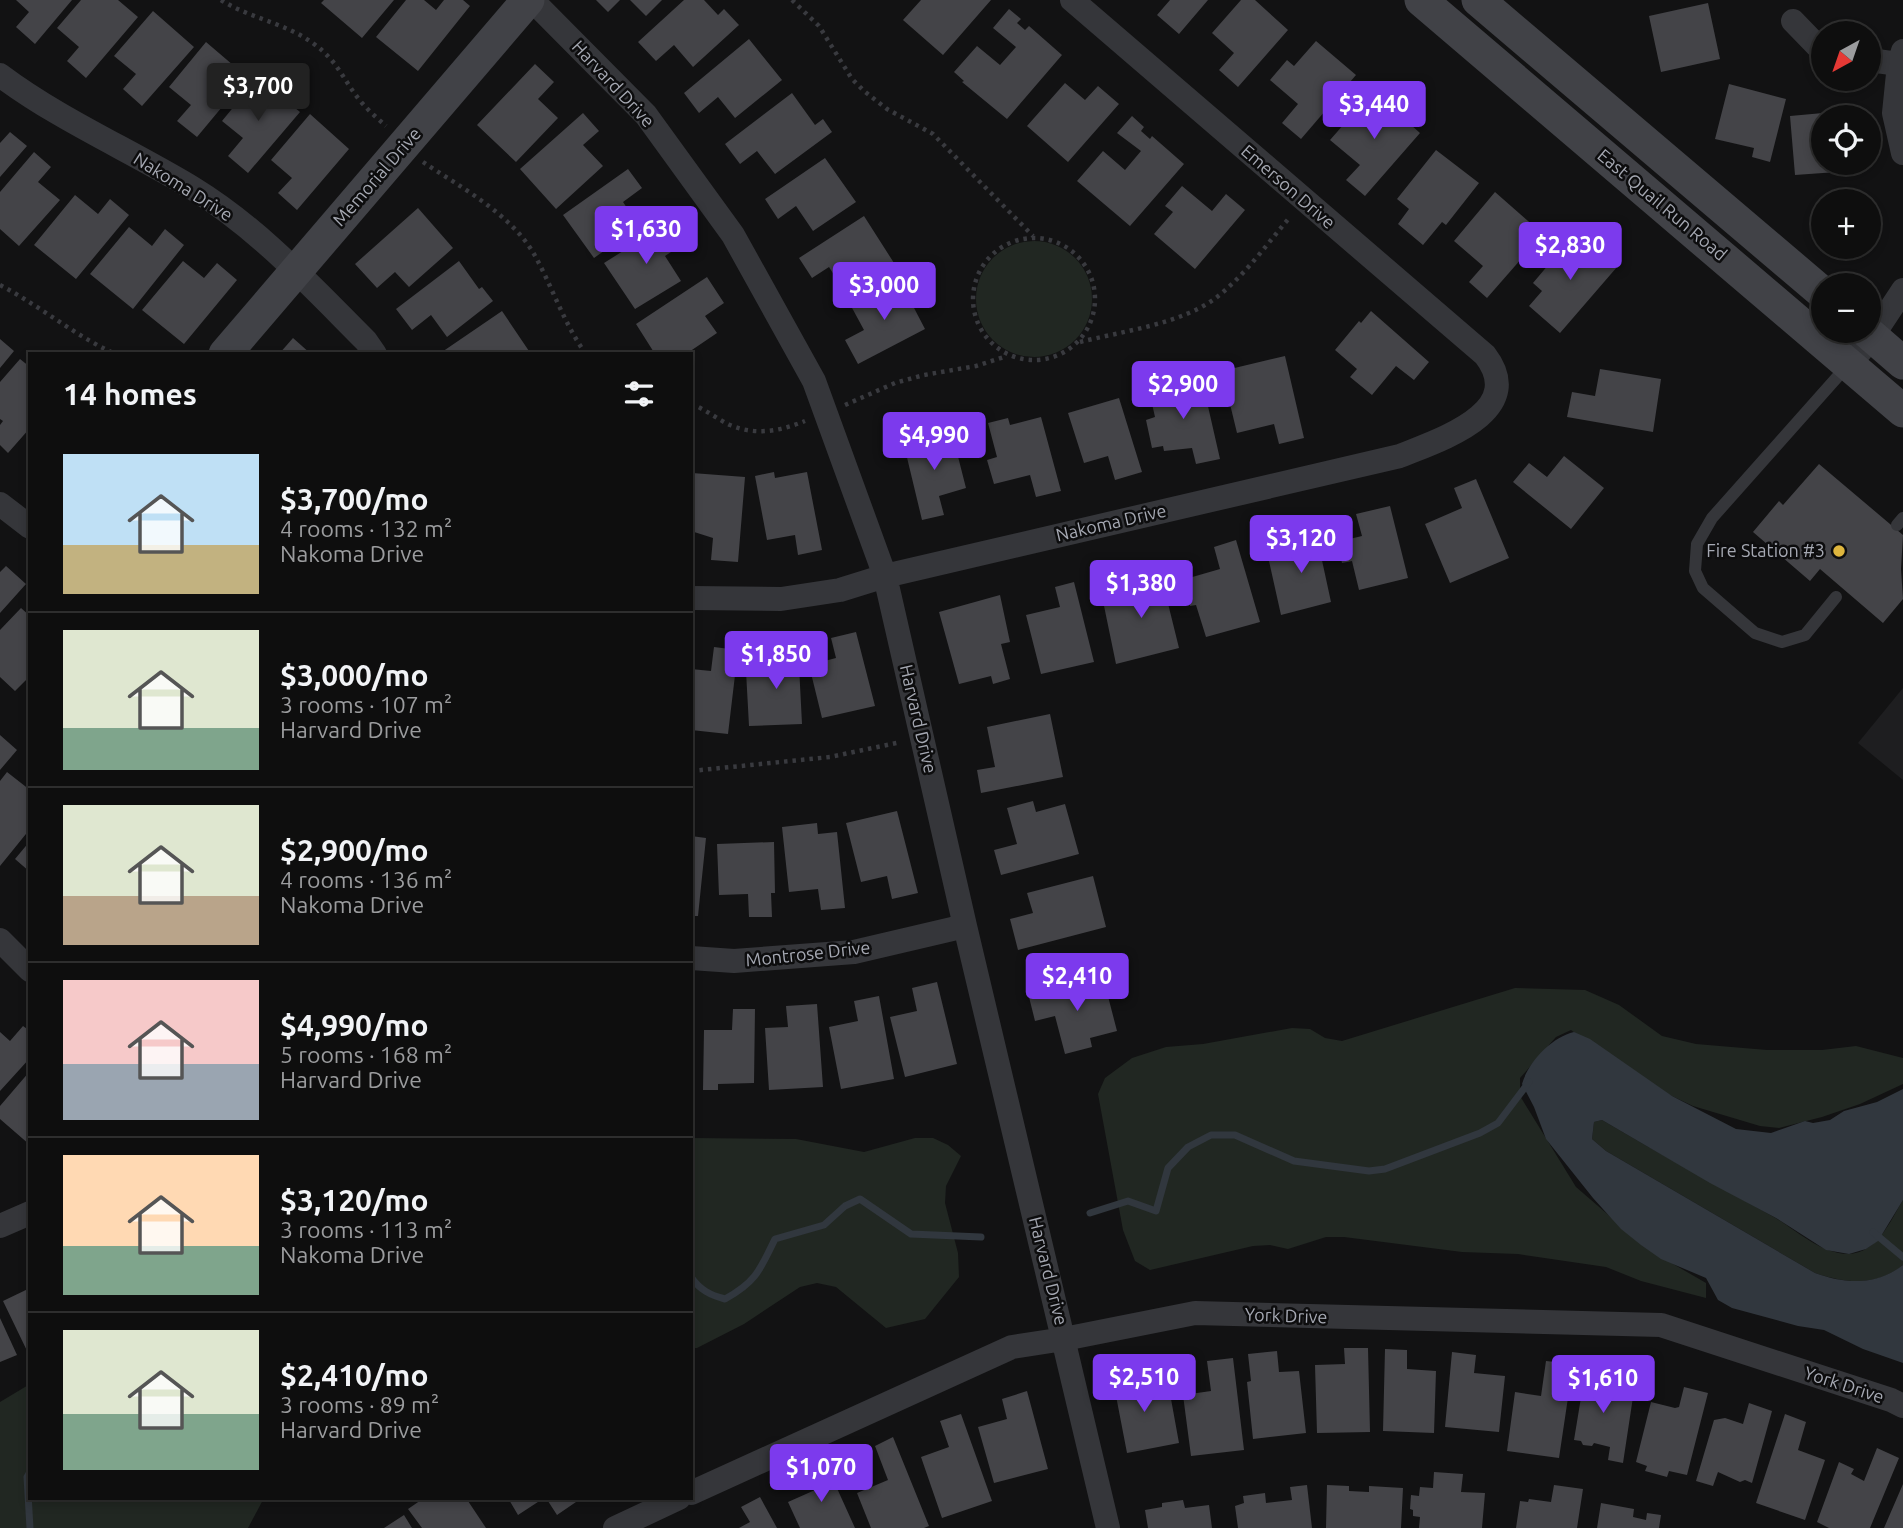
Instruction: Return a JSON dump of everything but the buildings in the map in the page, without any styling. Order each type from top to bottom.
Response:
[{"type":"street","name":"Memorial Drive","points":[[227,352],[530,0]]},
{"type":"street","name":"Harvard Drive","points":[[530,0],[646,115],[733,235],[814,381],[885,576],[1108,1528]]},
{"type":"street","name":"Emerson Drive","points":[[1072,0],[1485,355],[1494,367],[1497,379]]},
{"type":"street","name":"East Quail Run Road","points":[[1421,0],[1903,411]]},
{"type":"street","name":"East Quail Run Road","points":[[1478,0],[1811,283]]},
{"type":"street","points":[[1793,20],[1811,40]]},
{"type":"street","points":[[1881,59],[1901,57],[1894,113],[1903,153]]},
{"type":"street","name":"Nakoma Drive","points":[[0,75],[48,107],[215,203],[297,271],[374,352]]},
{"type":"street","points":[[1881,318],[1903,290]]},
{"type":"street","points":[[1849,365],[1863,343]]},
{"type":"street","points":[[1880,343],[1903,363]]},
{"type":"street","name":"Nakoma Drive","points":[[693,598],[781,599],[840,590],[885,576],[1399,456],[1450,436],[1482,414],[1495,399],[1497,379]]},
{"type":"street","points":[[0,504],[28,525]]},
{"type":"street","name":"Montrose Drive","points":[[693,958],[734,961],[854,952],[965,926]]},
{"type":"street","points":[[0,940],[28,968]]},
{"type":"street","points":[[0,1226],[28,1214]]},
{"type":"street","name":"York Drive","points":[[693,1492],[1012,1347],[1195,1313],[1661,1325],[1903,1406]]},
{"type":"street","points":[[615,1528],[675,1500]]},
{"type":"lane","points":[[1836,597],[1805,635],[1782,642],[1755,633],[1703,588],[1695,571],[1697,544],[1712,518],[1849,365]]},
{"type":"path","points":[[221,0],[246,14],[300,34],[317,46],[343,72],[362,103],[389,129]]},
{"type":"path","points":[[792,0],[819,26],[852,79],[864,91],[887,109],[933,134],[1034,236]]},
{"type":"path","points":[[419,159],[475,197],[514,229],[532,251],[585,352]]},
{"type":"path","points":[[1078,342],[1091,322],[1095,300],[1092,277],[1077,255],[1057,242],[1034,236],[1010,241],[991,255],[977,273],[974,285],[972,297],[976,320],[989,340],[1008,355],[1032,360],[1056,356],[1078,342],[1187,314],[1216,298],[1243,274],[1305,201]]},
{"type":"path","points":[[0,285],[37,306],[67,328],[111,352]]},
{"type":"path","points":[[693,405],[730,425],[765,432],[781,431],[895,383],[976,366],[1008,355]]},
{"type":"path","points":[[693,771],[830,757],[922,737]]},
{"type":"shaded area","points":[[1034,241],[1056,246],[1075,258],[1087,277],[1092,299],[1087,321],[1075,340],[1056,352],[1034,357],[1012,352],[993,340],[981,321],[976,299],[981,277],[993,258],[1012,246]]},
{"type":"shaded area","points":[[1903,688],[1903,780],[1858,743]]},
{"type":"shaded area","points":[[1515,988],[1585,990],[1619,1005],[1662,1036],[1696,1044],[1767,1050],[1822,1050],[1856,1046],[1903,1058],[1903,1084],[1860,1104],[1822,1117],[1779,1128],[1760,1126],[1693,1106],[1638,1080],[1571,1030],[1556,1037],[1520,1078],[1520,1096],[1576,1187],[1649,1250],[1706,1283],[1706,1298],[1641,1281],[1606,1267],[1518,1254],[1462,1252],[1344,1237],[1326,1237],[1288,1249],[1270,1245],[1253,1246],[1150,1270],[1135,1261],[1123,1230],[1098,1094],[1105,1078],[1132,1058],[1166,1047],[1203,1044],[1292,1028],[1310,1029],[1325,1038],[1342,1041]]},
{"type":"shaded area","points":[[1574,1032],[1590,1039],[1672,1096],[1736,1129],[1771,1133],[1805,1121],[1813,1123],[1830,1120],[1844,1111],[1877,1102],[1903,1089],[1903,1200],[1878,1241],[1866,1249],[1849,1254],[1826,1250],[1776,1218],[1602,1120],[1594,1122],[1592,1139],[1606,1151],[1815,1273],[1849,1281],[1871,1280],[1903,1265],[1903,1363],[1863,1349],[1824,1330],[1798,1326],[1732,1308],[1718,1300],[1706,1278],[1661,1259],[1621,1229],[1546,1139],[1522,1084],[1535,1059],[1549,1045]]},
{"type":"shaded area","points":[[1602,1120],[1772,1216],[1808,1240],[1838,1253],[1858,1252],[1875,1242],[1903,1200],[1903,1265],[1882,1277],[1860,1281],[1815,1273],[1606,1151],[1592,1139],[1594,1122]]},
{"type":"shaded area","points":[[693,1138],[796,1139],[864,1152],[915,1138],[933,1138],[948,1145],[961,1156],[946,1186],[945,1203],[958,1253],[959,1277],[925,1319],[886,1328],[836,1287],[817,1283],[800,1287],[744,1324],[693,1348]]},
{"type":"shaded area","points":[[28,1385],[28,1500],[263,1500],[248,1528],[0,1528],[0,1402]]},
{"type":"waterway","points":[[1090,1213],[1128,1201],[1156,1211],[1168,1168],[1188,1147],[1211,1135],[1235,1135],[1294,1161],[1369,1171],[1385,1169],[1480,1133],[1498,1123],[1529,1082]]},
{"type":"waterway","points":[[693,1279],[706,1291],[725,1299],[744,1287],[756,1274],[775,1239],[824,1225],[845,1206],[860,1199],[911,1234],[981,1237]]},
{"type":"waterway","points":[[1873,1232],[1903,1257]]},
{"type":"waterway","points":[[28,1475],[28,1494]]},
{"type":"waterway","points":[[28,1500],[30,1528]]},
{"type":"place","name":"Fire Station #3","points":[[1839,551]]}]
